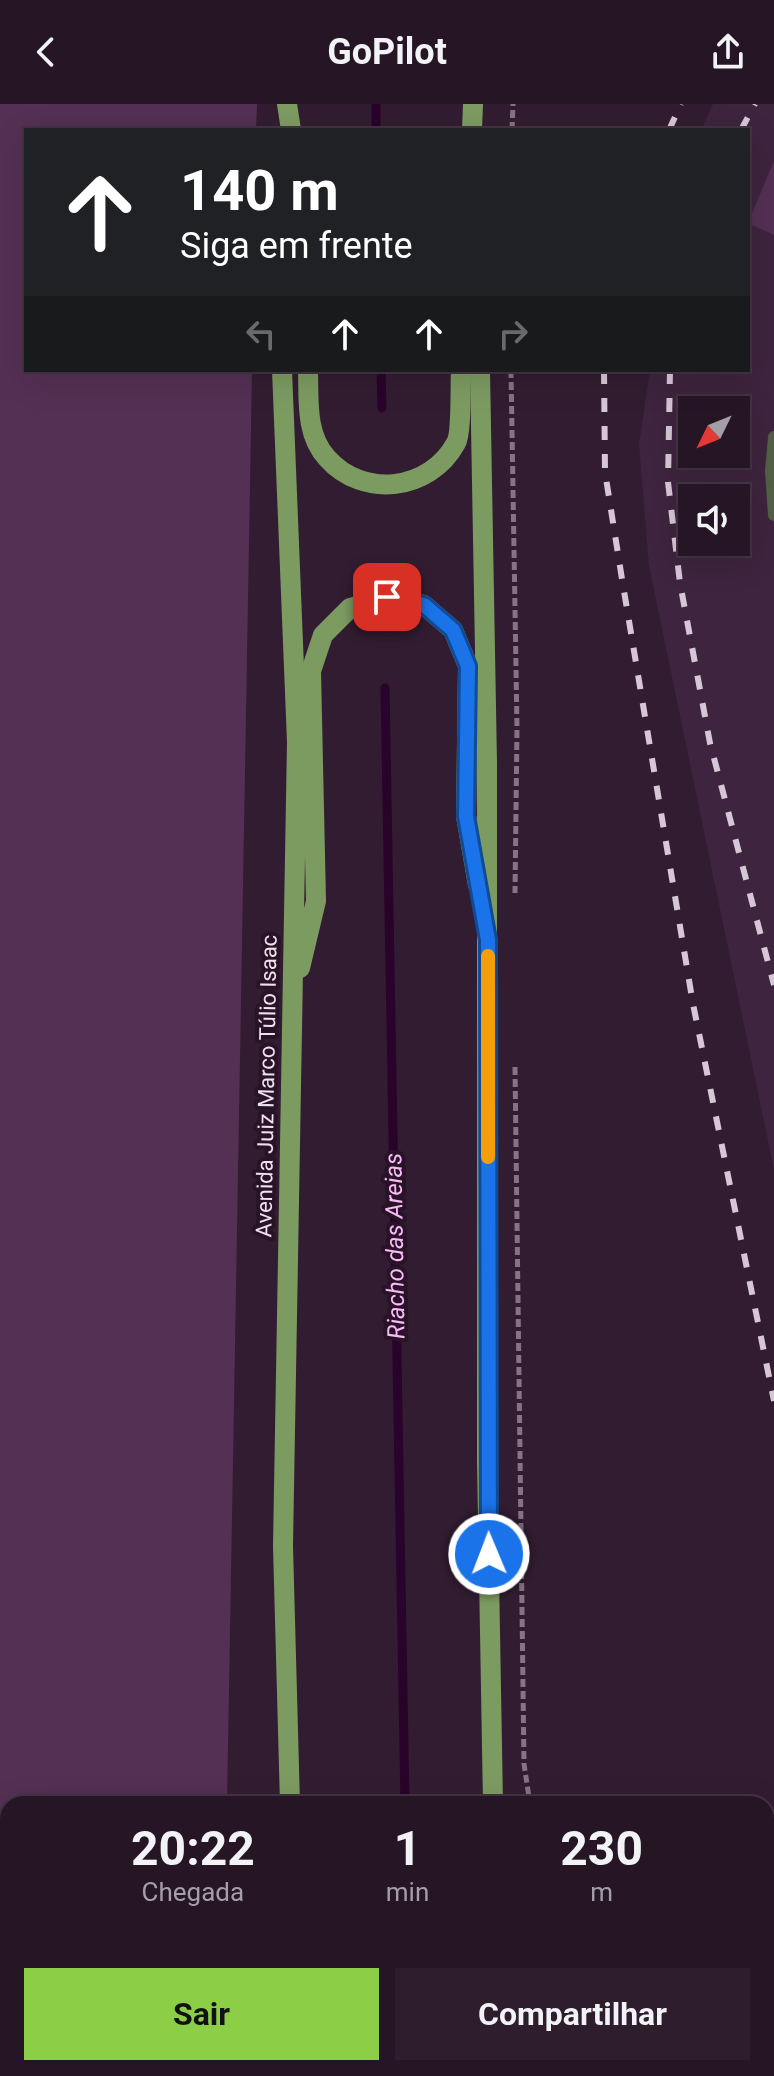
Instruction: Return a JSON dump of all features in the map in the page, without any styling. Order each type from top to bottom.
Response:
[{"type":"main road","points":[[277,104],[278,128]]},
{"type":"main road","points":[[287,104],[291,128]]},
{"type":"main road","points":[[472,128],[473,104]]},
{"type":"main road","name":"Avenida Juiz Marco Túlio Isaac","points":[[282,372],[297,742],[283,1546],[290,1796]]},
{"type":"main road","points":[[308,372],[309,422],[326,457],[357,481],[397,486],[433,471],[458,441],[461,372]]},
{"type":"main road","points":[[480,372],[487,763],[487,1460],[493,1796]]},
{"type":"main road","points":[[291,1004],[316,901],[311,671],[323,635],[350,608],[387,597],[424,605],[453,630],[468,666],[466,816],[488,940]]},
{"type":"lane","points":[[774,437],[771,471],[774,515]]},
{"type":"path","points":[[512,128],[513,104]]},
{"type":"path","points":[[511,372],[517,728],[515,901]]},
{"type":"path","points":[[515,1059],[524,1764],[529,1796]]},
{"type":"shaded area","points":[[0,104],[257,104],[256,128],[24,128],[24,372],[252,372],[227,1796],[0,1796]]},
{"type":"shaded area","points":[[713,104],[774,104],[774,1170],[649,566],[639,444],[650,372],[750,372],[750,128],[702,128]]},
{"type":"shaded area","points":[[774,161],[774,235],[750,224]]},
{"type":"waterway","name":"Riacho das Areias","points":[[376,104],[376,128]]},
{"type":"waterway","name":"Riacho das Areias","points":[[381,372],[382,408]]},
{"type":"waterway","name":"Riacho das Areias","points":[[385,688],[405,1796]]},
{"type":"railway","points":[[670,128],[681,104]]},
{"type":"railway","points":[[742,128],[755,104]]},
{"type":"railway","points":[[604,372],[605,472],[622,579],[693,1004],[774,1401]]},
{"type":"railway","points":[[670,372],[668,482],[680,583],[710,743],[774,985]]},
{"type":"slow traffic","points":[[488,956],[488,1157]]},
{"type":"route","points":[[387,597],[424,605],[453,630],[468,666],[466,816],[488,940],[489,1554]]}]
